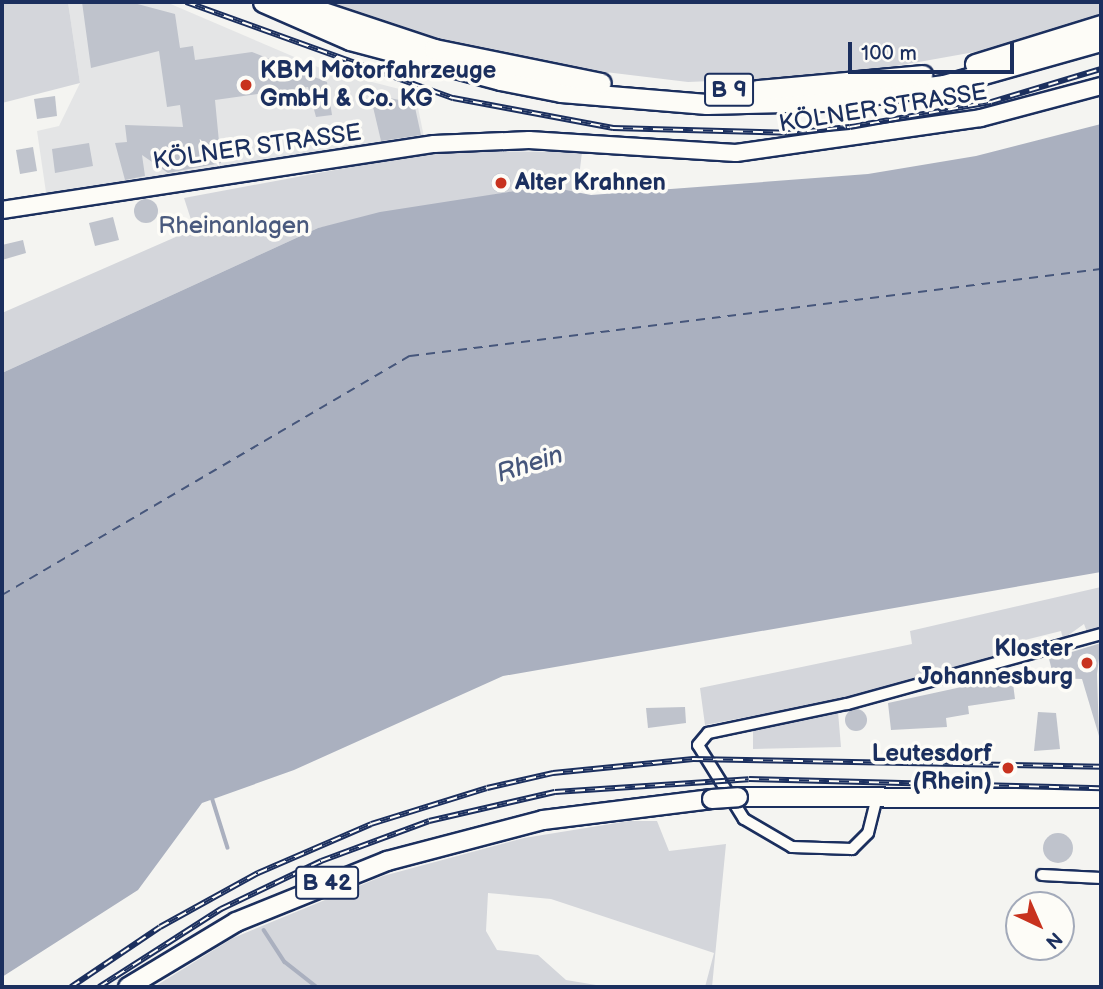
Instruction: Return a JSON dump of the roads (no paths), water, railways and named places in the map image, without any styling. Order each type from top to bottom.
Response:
[{"type":"highway","name":"B 9","points":[[263,2],[350,40],[500,80],[561,92],[707,104],[824,101],[944,85],[1101,41]]},
{"type":"highway","name":"B 9","points":[[293,2],[355,27],[508,67],[704,90],[820,87],[944,71],[1101,25]]},
{"type":"main road","name":"B 42","points":[[128,987],[236,922],[387,861],[543,820],[737,797],[1101,798]]},
{"type":"street","name":"KÖLNER STRASSE","points":[[2,210],[434,144],[529,140],[736,153],[981,118],[1101,86]]},
{"type":"street","points":[[877,797],[868,833],[852,849],[792,847],[744,819],[698,746],[708,733],[847,704],[1101,634]]},
{"type":"street","points":[[1042,875],[1101,878]]},
{"type":"water","name":"Rhein","points":[[1101,124],[1101,572],[503,676],[294,770],[202,803],[138,890],[2,977],[2,373],[318,228],[380,212],[546,186],[591,195],[868,174],[976,156]]},
{"type":"waterway","points":[[212,797],[228,848]]},
{"type":"waterway","points":[[264,930],[285,962],[317,987]]},
{"type":"railway","points":[[186,2],[453,98],[613,128],[787,133],[850,127],[991,102],[1101,69]]},
{"type":"railway","points":[[71,987],[160,927],[258,873],[371,824],[487,788],[553,773],[693,759],[1101,767]]},
{"type":"railway","points":[[99,987],[221,909],[321,861],[429,821],[555,792],[749,779],[1101,788]]},
{"type":"place","name":"KBM Motorfahrzeuge GmbH & Co. KG","points":[[246,85]]},
{"type":"place","name":"Alter Krahnen","points":[[501,183]]},
{"type":"place","name":"Kloster Johannesburg","points":[[1087,663]]},
{"type":"place","name":"Leutesdorf (Rhein)","points":[[1008,768]]},
{"type":"park label","name":"Rheinanlagen","points":[[234,226]]}]
